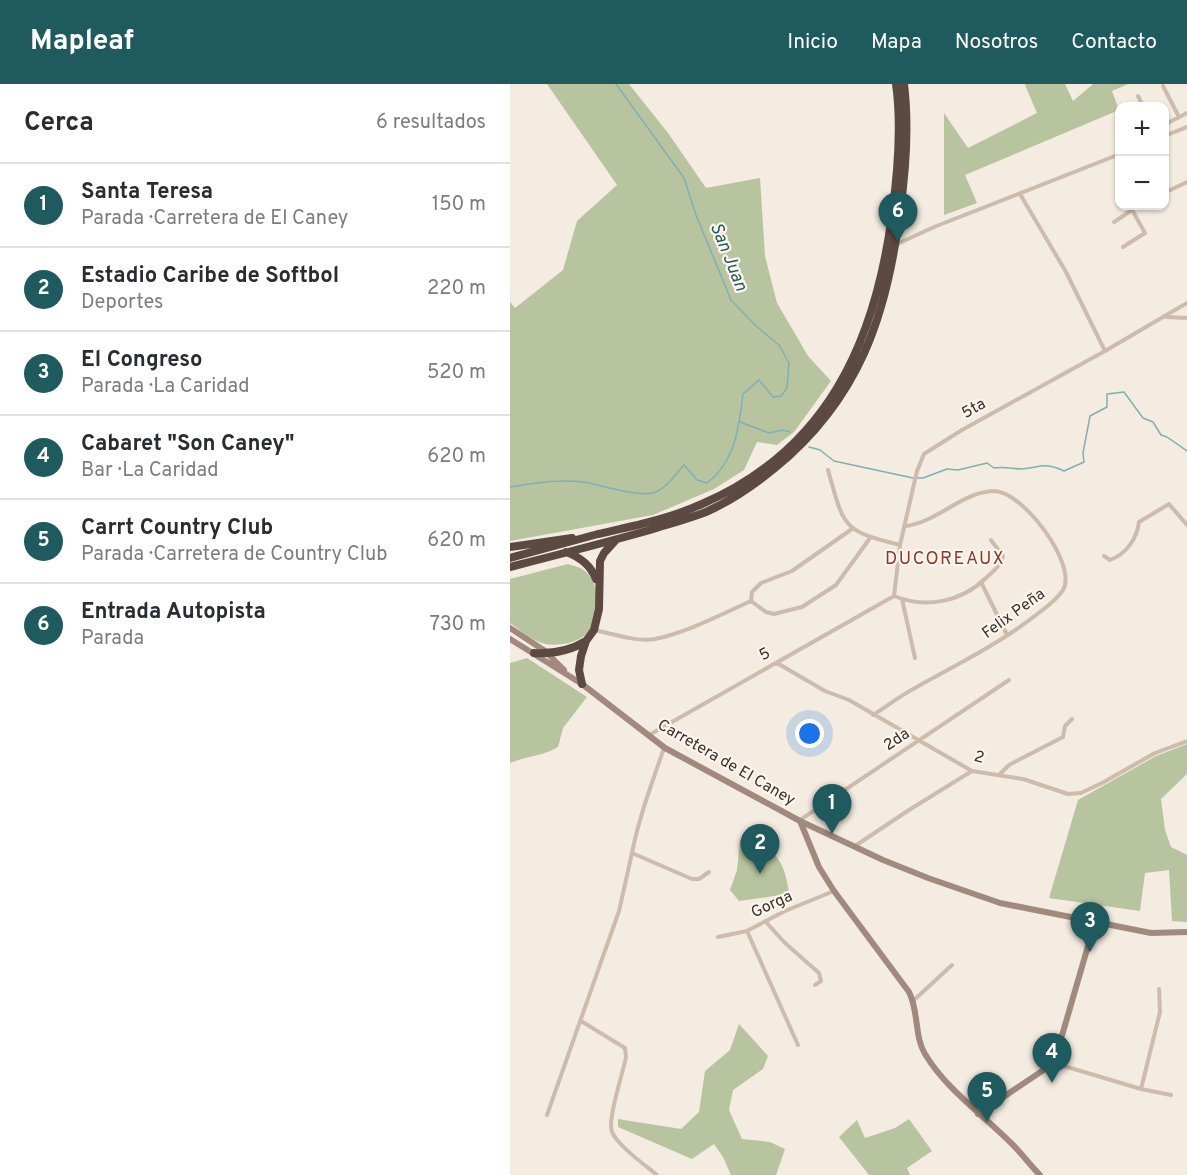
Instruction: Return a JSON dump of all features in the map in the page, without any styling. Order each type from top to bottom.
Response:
[{"type":"highway","points":[[510,558],[644,524],[702,504],[743,483],[792,445],[810,426],[832,397],[859,348],[892,242],[899,142],[896,84]]},
{"type":"highway","points":[[510,567],[617,540],[707,512],[759,481],[810,436],[827,416],[851,380],[878,318],[907,144],[904,84]]},
{"type":"highway","points":[[510,547],[561,538],[586,537]]},
{"type":"highway","points":[[582,684],[579,670],[586,641],[594,630],[599,609],[598,568],[601,556],[617,540]]},
{"type":"highway","points":[[544,549],[568,552],[580,558],[594,572],[598,583]]},
{"type":"highway","points":[[557,555],[580,558]]},
{"type":"highway","points":[[534,653],[560,651],[586,641]]},
{"type":"main road","name":"Carretera de El Caney","points":[[510,628],[547,652],[573,679]]},
{"type":"main road","name":"Carretera de El Caney","points":[[510,639],[582,684],[665,748],[800,821],[883,860],[974,895],[1016,906],[1151,933],[1187,932]]},
{"type":"main road","points":[[800,821],[819,867],[834,891],[902,981],[913,1001],[920,1042],[925,1054],[978,1114],[1008,1140],[1040,1175]]},
{"type":"main road","points":[[978,1114],[1054,1064],[1095,922]]},
{"type":"street","points":[[1163,86],[1179,117]]},
{"type":"street","points":[[1138,96],[1141,102]]},
{"type":"street","points":[[1169,122],[1187,113]]},
{"type":"street","points":[[1169,133],[1187,127]]},
{"type":"street","points":[[892,242],[1116,156]]},
{"type":"street","points":[[1169,191],[1187,182]]},
{"type":"street","points":[[1020,194],[1066,272],[1105,351]]},
{"type":"street","points":[[1114,222],[1129,210]]},
{"type":"street","points":[[1123,247],[1145,233],[1133,210]]},
{"type":"street","name":"5ta","points":[[894,596],[900,545],[917,471],[924,454],[1187,303]]},
{"type":"street","name":"5ta","points":[[1166,317],[1187,318]]},
{"type":"street","points":[[828,470],[840,513],[852,530],[870,538],[900,545]]},
{"type":"street","name":"Felix Peña","points":[[873,715],[1007,636],[1046,608],[1062,592],[1066,584],[1062,564],[1051,540],[1035,517],[1004,492],[988,491],[976,494],[919,524],[906,526]]},
{"type":"street","points":[[1104,556],[1110,560],[1122,556],[1138,533],[1139,522],[1169,504],[1187,525]]},
{"type":"street","points":[[751,601],[752,592],[761,584],[792,571],[852,530]]},
{"type":"street","points":[[751,601],[766,612],[774,614],[802,607],[836,585],[870,538]]},
{"type":"street","points":[[894,596],[931,602],[961,597],[998,567],[1003,556],[991,540]]},
{"type":"street","points":[[981,582],[1007,636]]},
{"type":"street","name":"5","points":[[648,736],[894,596]]},
{"type":"street","points":[[902,599],[915,658]]},
{"type":"street","points":[[594,630],[619,636],[654,639],[708,620],[751,601]]},
{"type":"street","name":"2","points":[[777,663],[825,691],[849,700],[972,771],[1023,779],[1068,794],[1081,793],[1155,753],[1187,741]]},
{"type":"street","name":"2da","points":[[800,821],[1009,680]]},
{"type":"street","points":[[999,774],[1009,765],[1063,737],[1065,726],[1072,719]]},
{"type":"street","points":[[547,1115],[619,911],[635,834],[665,748]]},
{"type":"street","points":[[855,846],[972,771]]},
{"type":"street","points":[[632,853],[692,879],[699,879],[710,872]]},
{"type":"street","name":"Gorga","points":[[718,937],[747,931],[834,891]]},
{"type":"street","points":[[765,921],[785,943],[819,973],[821,981],[815,985]]},
{"type":"street","points":[[747,931],[798,1045]]},
{"type":"street","points":[[913,1001],[952,965]]},
{"type":"street","points":[[1141,1089],[1160,1012],[1159,989]]},
{"type":"street","points":[[581,1021],[625,1048],[626,1058],[610,1118],[612,1132],[618,1141],[657,1175]]},
{"type":"street","points":[[1054,1064],[1141,1089],[1171,1095]]},
{"type":"green space","points":[[547,84],[629,84],[668,133],[706,188],[760,178],[765,256],[777,303],[808,356],[831,381],[794,432],[777,445],[757,442],[744,470],[714,489],[653,515],[510,541],[510,302],[515,308],[563,270],[577,221],[617,185]]},
{"type":"green space","points":[[1065,84],[1073,101],[1093,84],[1128,84],[1112,91],[1116,102],[1115,112],[965,175],[977,203],[944,215],[944,113],[968,148],[1037,113],[1025,85]]},
{"type":"green space","points":[[568,564],[583,570],[591,577],[598,602],[595,620],[586,634],[577,640],[559,645],[538,642],[510,623],[510,579]]},
{"type":"green space","points":[[527,658],[587,697],[563,728],[558,747],[510,763],[510,663]]},
{"type":"green space","points":[[1187,744],[1187,774],[1161,799],[1165,830],[1171,847],[1187,855],[1187,922],[1172,921],[1169,870],[1145,873],[1140,911],[1049,898],[1078,800],[1156,756]]},
{"type":"green space","points":[[740,840],[761,846],[776,856],[781,863],[789,894],[739,901],[730,890],[737,870]]},
{"type":"green space","points":[[739,1024],[768,1056],[763,1069],[733,1090],[729,1110],[742,1139],[770,1142],[785,1149],[776,1175],[731,1175],[714,1144],[692,1159],[618,1127],[618,1119],[681,1129],[699,1112],[705,1071],[730,1050]]},
{"type":"green space","points":[[909,1119],[932,1151],[907,1168],[910,1175],[869,1175],[839,1137],[857,1120],[865,1138],[895,1128]]},
{"type":"waterway","name":"San Juan","points":[[510,487],[575,481],[647,494],[658,491],[666,485],[684,465],[697,480],[707,483],[716,475],[730,455],[740,419],[743,394],[759,380],[773,397],[781,396],[787,388],[789,363],[779,345],[756,326],[731,300],[696,215],[684,178],[616,84]]},
{"type":"waterway","points":[[917,478],[947,469],[958,470],[987,463],[994,468],[1022,469],[1048,466],[1064,471],[1084,462],[1083,453],[1090,416],[1107,407],[1107,394],[1124,392],[1143,418],[1153,422],[1161,435],[1187,451]]},
{"type":"waterway","points":[[740,422],[769,433],[782,430],[790,432]]},
{"type":"waterway","points":[[809,447],[820,450],[834,461],[913,478]]},
{"type":"place","name":"Entrada Autopista","points":[[898,242]]},
{"type":"place","name":"Santa Teresa","points":[[832,834]]},
{"type":"place","name":"Estadio Caribe de Softbol","points":[[760,874]]},
{"type":"place","name":"El Congreso","points":[[1090,952]]},
{"type":"place","name":"Cabaret \"Son Caney\"","points":[[1052,1083]]},
{"type":"place","name":"Carrt Country Club","points":[[987,1122]]},
{"type":"district","name":"DUCOREAUX","points":[[945,559]]}]
